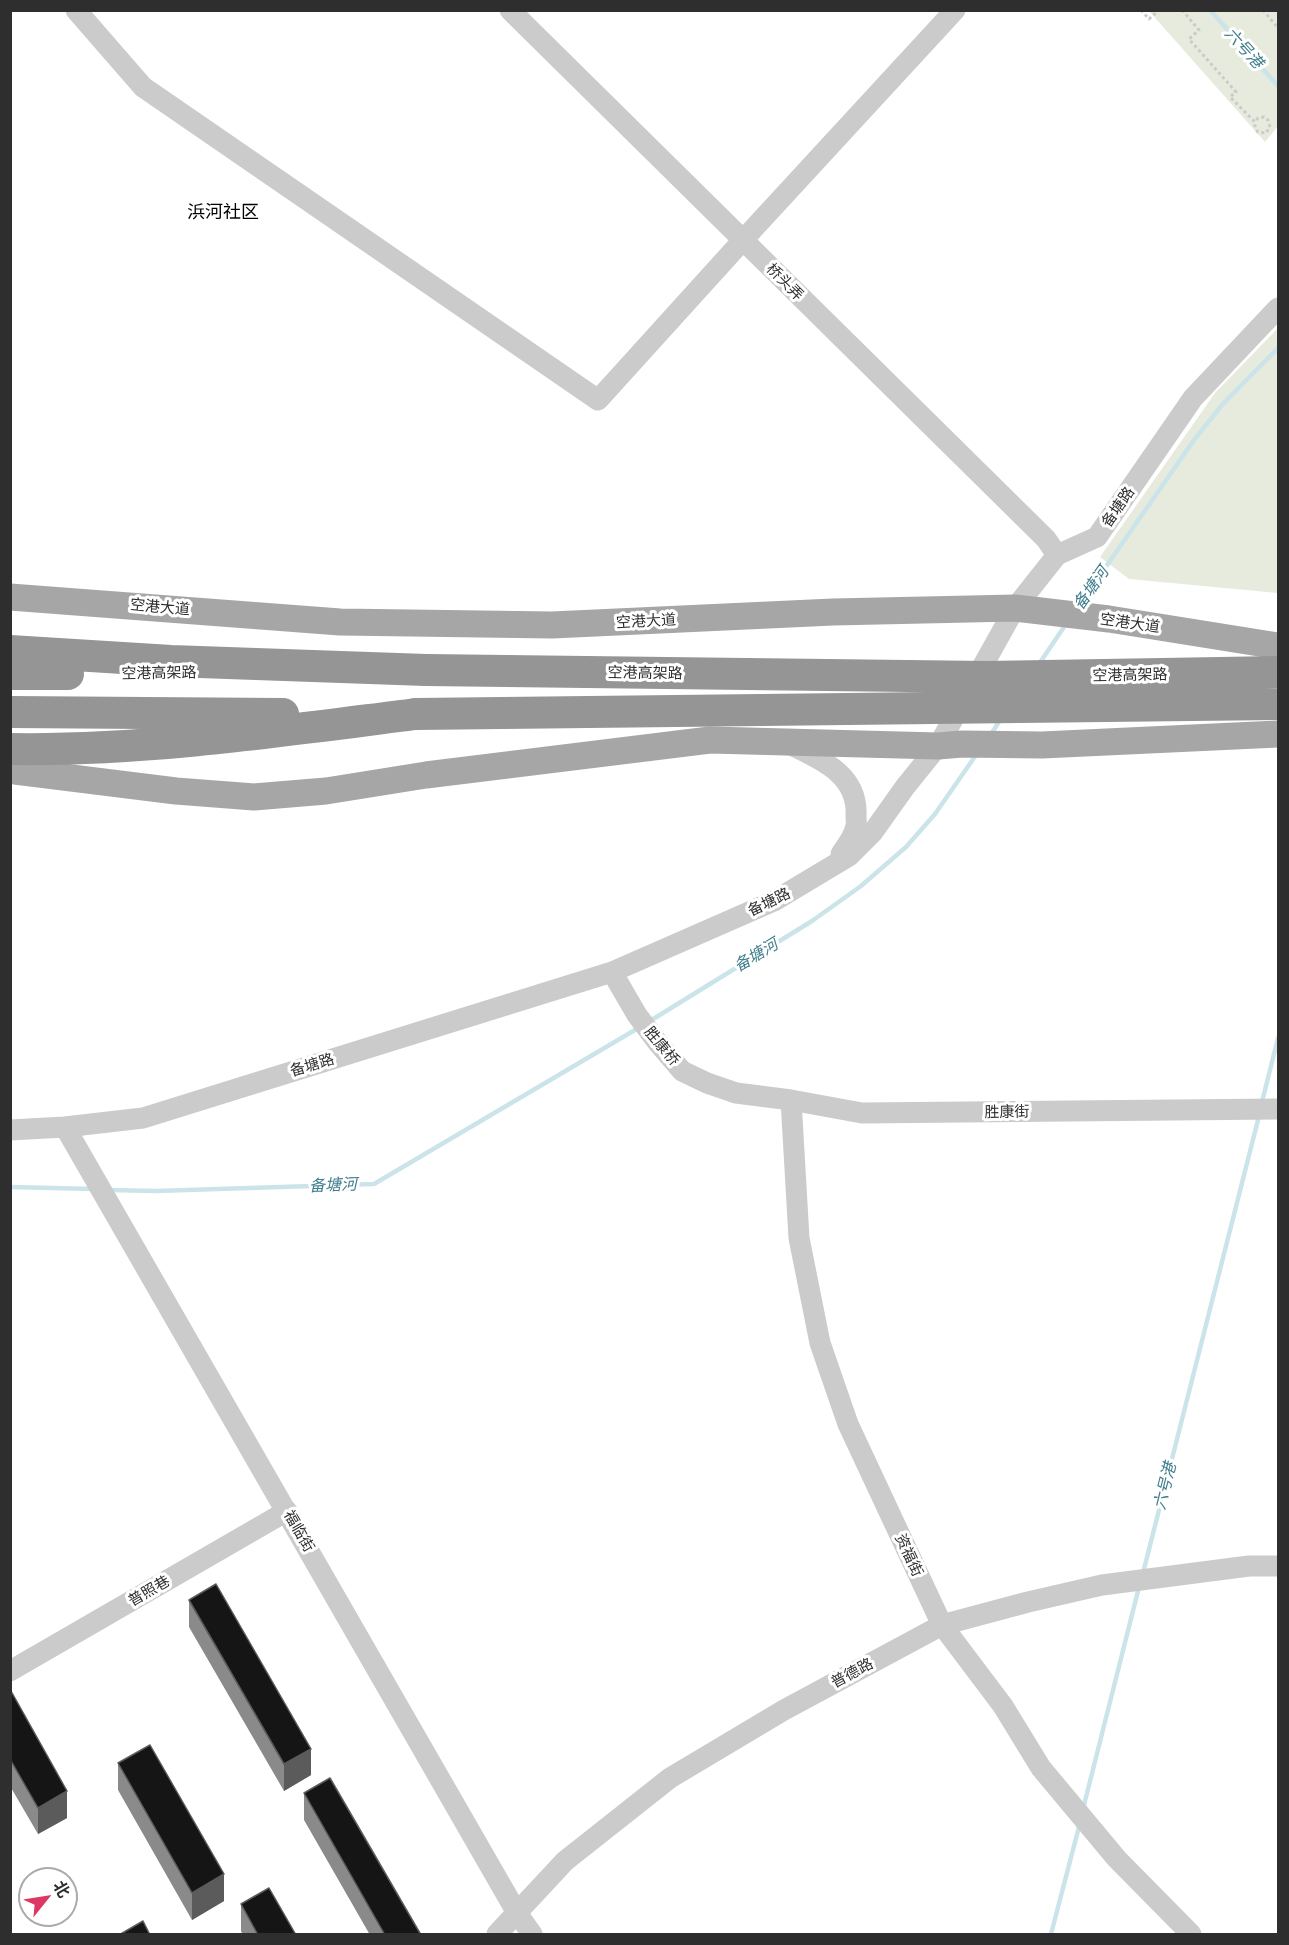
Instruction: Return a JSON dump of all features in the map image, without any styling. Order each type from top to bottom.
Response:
[{"type":"highway","points":[[10,651],[171,661],[426,670]]},
{"type":"highway","name":"空港高架路","points":[[10,674],[426,670],[987,677],[1278,672]]},
{"type":"highway","name":"空港高架路","points":[[10,712],[416,714],[1278,704]]},
{"type":"highway","points":[[13,760],[62,749],[209,740],[416,714]]},
{"type":"main road","name":"空港大道","points":[[10,597],[340,622],[552,625],[833,612],[1015,608],[1109,619],[1278,646]]},
{"type":"main road","points":[[13,760],[176,791],[254,796],[326,791],[426,775],[710,740],[1042,745],[1278,734]]},
{"type":"street","points":[[76,10],[143,87],[598,400],[742,240],[955,10]]},
{"type":"street","name":"桥头弄","points":[[510,10],[1046,539],[1057,555]]},
{"type":"street","name":"备塘路","points":[[10,1130],[65,1127],[143,1118],[612,972],[774,901],[823,873],[849,856],[873,832],[905,787],[950,745],[1015,608],[1057,555],[1097,537],[1193,398],[1278,308]]},
{"type":"street","points":[[785,742],[817,757],[835,769],[849,784],[857,803],[856,828],[842,854],[823,873]]},
{"type":"street","name":"胜康桥","points":[[612,972],[637,1015],[682,1071],[707,1083],[736,1092]]},
{"type":"street","name":"胜康街","points":[[736,1092],[862,1113],[1278,1109]]},
{"type":"street","name":"资福街","points":[[791,1100],[799,1238],[820,1343],[848,1424],[942,1625],[1003,1706],[1041,1768],[1117,1859],[1191,1935]]},
{"type":"street","name":"福临街","points":[[65,1127],[532,1935]]},
{"type":"street","name":"普照巷","points":[[10,1671],[287,1511]]},
{"type":"street","name":"普德路","points":[[497,1935],[565,1862],[670,1778],[784,1710],[942,1625],[1102,1585],[1196,1571],[1278,1566]]},
{"type":"path","points":[[1141,10],[1149,19],[1159,10]]},
{"type":"path","points":[[1182,10],[1199,30],[1189,39],[1236,92],[1230,97],[1255,122],[1255,128],[1261,133],[1266,133],[1270,127],[1268,120],[1264,117],[1258,118],[1255,122]]},
{"type":"path","points":[[1263,10],[1278,28]]},
{"type":"shaded area","points":[[1149,11],[1278,11],[1278,126],[1265,142]]},
{"type":"shaded area","points":[[1278,328],[1278,593],[1129,579],[1100,557],[1215,393]]},
{"type":"building","points":[[216,1584],[311,1749],[284,1764],[189,1600]]},
{"type":"building","points":[[11,1691],[67,1791],[38,1808],[10,1759]]},
{"type":"building","points":[[150,1745],[224,1874],[192,1893],[118,1763]]},
{"type":"building","points":[[330,1778],[421,1935],[385,1935],[304,1793]]},
{"type":"building","points":[[269,1888],[296,1935],[258,1935],[241,1904]]},
{"type":"building","points":[[143,1921],[150,1935],[119,1935]]},
{"type":"waterway","name":"六号港","points":[[1210,10],[1278,86]]},
{"type":"waterway","name":"备塘河","points":[[1078,607],[1194,440],[1222,405],[1278,348]]},
{"type":"waterway","name":"备塘河","points":[[1039,664],[1066,624]]},
{"type":"waterway","name":"备塘河","points":[[990,736],[1000,720]]},
{"type":"waterway","name":"备塘河","points":[[650,1021],[812,921],[861,886],[906,847],[935,814],[976,755]]},
{"type":"waterway","name":"备塘河","points":[[109,1190],[156,1191],[374,1184],[640,1027]]},
{"type":"waterway","name":"六号港","points":[[1262,1102],[1278,1038]]},
{"type":"waterway","name":"六号港","points":[[1143,1573],[1259,1116]]},
{"type":"waterway","name":"备塘河","points":[[10,1187],[95,1189]]},
{"type":"waterway","name":"六号港","points":[[1083,1809],[1139,1587]]},
{"type":"waterway","name":"六号港","points":[[1051,1934],[1080,1823]]},
{"type":"district","name":"浜河社区","points":[[223,212]]}]
